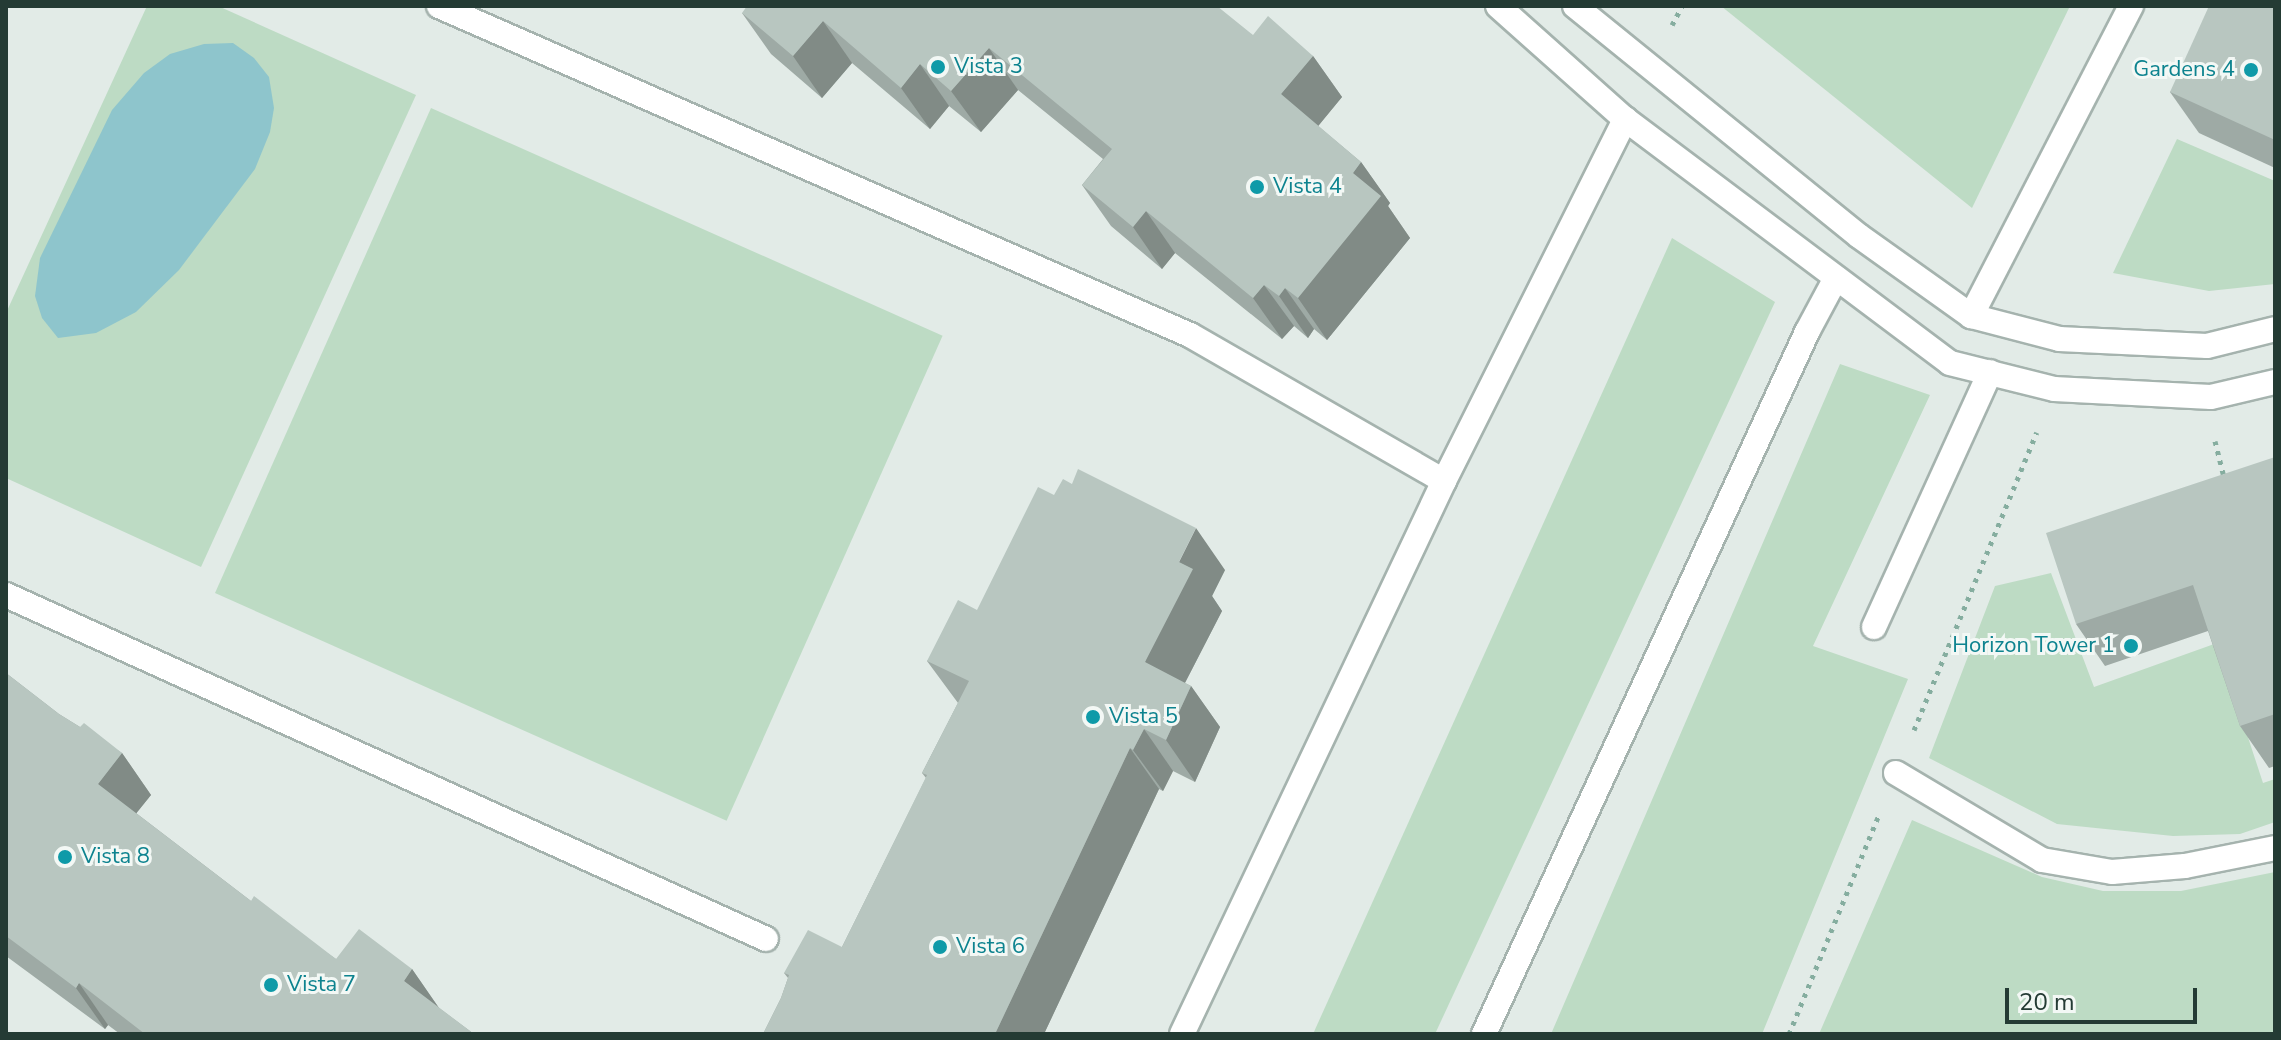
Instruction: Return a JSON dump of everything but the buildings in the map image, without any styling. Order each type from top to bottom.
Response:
[{"type":"street","points":[[439,6],[1190,335],[1444,481]]},
{"type":"street","points":[[1498,6],[1625,119],[1950,363],[2054,389],[2211,397],[2275,382]]},
{"type":"street","points":[[1575,6],[1859,236],[1971,316],[2059,339],[2192,346],[2207,346],[2275,329]]},
{"type":"street","points":[[1971,316],[2131,6]]},
{"type":"street","points":[[1182,1034],[1444,481],[1625,119]]},
{"type":"street","points":[[1484,1034],[1807,332],[1836,278]]},
{"type":"street","points":[[1874,627],[1990,372]]},
{"type":"street","points":[[6,595],[766,939]]},
{"type":"street","points":[[1896,773],[2042,860],[2112,872],[2185,866],[2275,848]]},
{"type":"path","points":[[1789,1034],[2054,389]]},
{"type":"path","points":[[2217,456],[2225,482]]},
{"type":"green space","points":[[147,6],[218,6],[416,95],[201,567],[6,478],[6,313]]},
{"type":"green space","points":[[1721,6],[2070,6],[1972,208]]},
{"type":"green space","points":[[431,108],[943,336],[727,821],[215,593]]},
{"type":"green space","points":[[2177,139],[2275,181],[2275,284],[2209,291],[2113,273]]},
{"type":"green space","points":[[1672,238],[1775,302],[1435,1034],[1313,1034]]},
{"type":"green space","points":[[1840,364],[1930,395],[1813,646],[1908,679],[1762,1034],[1551,1034]]},
{"type":"green space","points":[[2051,573],[2094,687],[2217,643],[2263,783],[2275,779],[2275,822],[2240,834],[2173,836],[2057,824],[1929,758],[1995,586]]},
{"type":"green space","points":[[1912,820],[2042,877],[2103,891],[2181,891],[2275,872],[2275,1034],[1819,1034]]},
{"type":"water","points":[[233,43],[254,58],[269,77],[274,108],[270,132],[255,169],[179,270],[136,312],[96,333],[58,338],[42,318],[35,296],[40,258],[112,110],[144,73],[170,54],[204,44]]},
{"type":"place","name":"Vista 3","points":[[938,67]]},
{"type":"place","name":"Gardens 4","points":[[2251,70]]},
{"type":"place","name":"Vista 4","points":[[1257,187]]},
{"type":"place","name":"Horizon Tower 1","points":[[2131,646]]},
{"type":"place","name":"Vista 5","points":[[1093,717]]},
{"type":"place","name":"Vista 8","points":[[65,857]]},
{"type":"place","name":"Vista 6","points":[[940,947]]},
{"type":"place","name":"Vista 7","points":[[271,985]]}]
